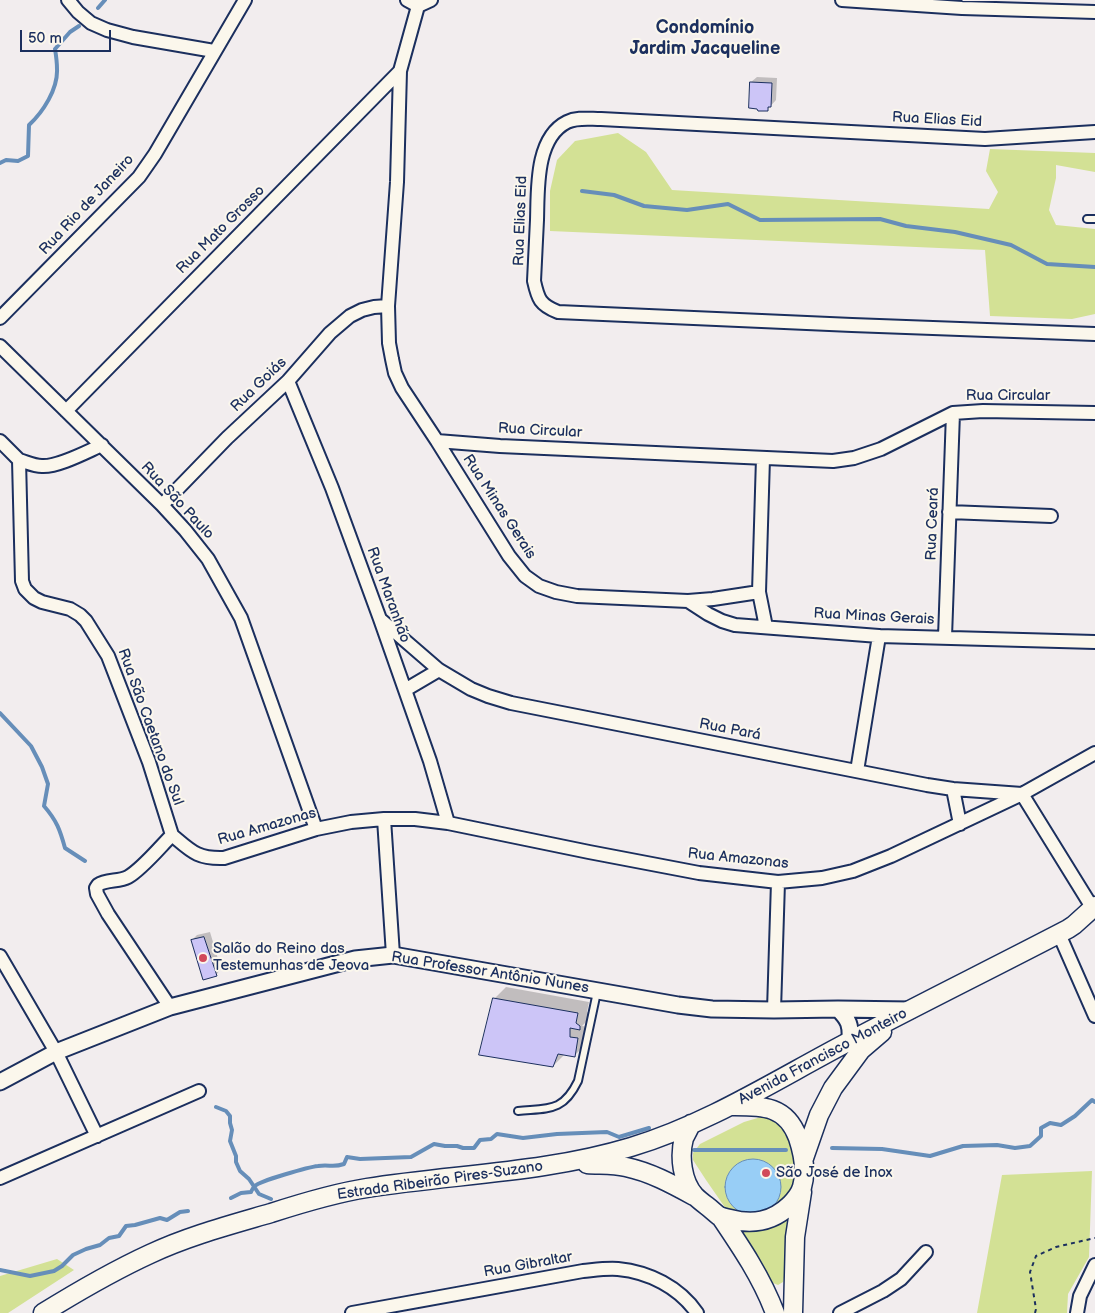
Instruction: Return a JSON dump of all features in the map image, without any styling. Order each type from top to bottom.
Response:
[{"type":"main road","name":"Avenida Francisco Monteiro","points":[[561,1164],[634,1146],[691,1124],[729,1106],[1067,929],[1094,912]]},
{"type":"main road","points":[[793,1313],[795,1237],[804,1158],[819,1115],[833,1088],[861,1050],[906,1013]]},
{"type":"main road","points":[[729,1106],[759,1106],[775,1110],[786,1117],[798,1136],[804,1158]]},
{"type":"main road","points":[[691,1124],[684,1138],[682,1167],[694,1196]]},
{"type":"main road","points":[[561,1164],[624,1167],[669,1182],[694,1196],[720,1216],[759,1276],[775,1313]]},
{"type":"main road","name":"Estrada Ribeirão Pires-Suzano","points":[[46,1312],[106,1276],[150,1254],[192,1237],[316,1199],[365,1188],[561,1164]]},
{"type":"main road","points":[[720,1216],[739,1222],[771,1219],[796,1200],[802,1188]]},
{"type":"street","points":[[68,0],[91,23],[107,30],[133,37],[214,51]]},
{"type":"street","points":[[243,4],[253,0]]},
{"type":"street","points":[[431,0],[412,3],[400,71],[397,182],[388,306],[389,343],[395,372],[402,388],[437,441]]},
{"type":"street","points":[[842,0],[960,4],[1095,12]]},
{"type":"street","name":"Rua Rio de Janeiro","points":[[0,318],[139,177],[155,154],[243,4]]},
{"type":"street","name":"Rua Mato Grosso","points":[[66,410],[400,71]]},
{"type":"street","name":"Rua Elias Eid","points":[[1095,132],[985,139],[576,119],[557,129],[546,145],[538,172],[534,281],[537,294],[542,303],[558,312],[852,326],[1095,334]]},
{"type":"street","name":"Rua Goiás","points":[[162,505],[227,438],[288,381],[330,333],[350,316],[362,310],[388,306]]},
{"type":"street","name":"Rua São Paulo","points":[[0,346],[162,505],[208,559],[242,618],[316,829]]},
{"type":"street","name":"Rua Maranhão","points":[[288,381],[332,488],[380,619],[430,760],[448,823]]},
{"type":"street","name":"Rua Circular","points":[[437,441],[500,446],[833,461],[854,458],[881,449],[953,413],[983,411],[1095,413]]},
{"type":"street","name":"Rua Ceará","points":[[945,637],[953,413]]},
{"type":"street","points":[[0,441],[19,460],[39,466],[58,464],[102,445]]},
{"type":"street","name":"Rua Minas Gerais","points":[[437,441],[509,556],[525,576],[539,586],[576,596],[688,601],[759,592]]},
{"type":"street","points":[[763,458],[759,592],[766,627]]},
{"type":"street","name":"Rua São Caetano do Sul","points":[[19,460],[22,581],[25,589],[34,598],[42,602],[70,609],[80,615],[86,621],[108,656],[149,762],[172,835]]},
{"type":"street","points":[[949,512],[1052,516]]},
{"type":"street","name":"Rua Minas Gerais","points":[[688,601],[708,614],[735,626],[879,636],[1095,642]]},
{"type":"street","name":"Rua Pará","points":[[380,619],[439,670],[488,696],[511,703],[927,785],[953,789],[1022,794]]},
{"type":"street","points":[[857,771],[879,636]]},
{"type":"street","points":[[405,690],[439,670]]},
{"type":"street","name":"Rua Amazonas","points":[[172,835],[193,853],[202,857],[224,858],[316,829],[351,822],[384,819],[415,820],[448,823],[699,873],[778,882],[822,878],[853,871],[891,856],[1022,794],[1095,753]]},
{"type":"street","points":[[953,789],[960,824]]},
{"type":"street","points":[[1022,794],[1094,912]]},
{"type":"street","points":[[384,819],[393,955]]},
{"type":"street","points":[[170,1007],[108,914],[97,894],[96,888],[102,883],[131,875],[172,835]]},
{"type":"street","points":[[774,1010],[778,882]]},
{"type":"street","points":[[1067,929],[1095,1016]]},
{"type":"street","name":"Rua Professor Antônio Nunes","points":[[0,1082],[56,1052],[170,1007],[355,959],[393,955],[712,1009],[838,1009],[906,1013]]},
{"type":"street","points":[[0,956],[56,1052],[97,1136]]},
{"type":"street","points":[[838,1009],[849,1023],[850,1041]]},
{"type":"street","points":[[0,1178],[199,1092]]},
{"type":"street","points":[[840,1313],[883,1291],[901,1278],[926,1252]]},
{"type":"street","points":[[1077,1313],[1080,1296],[1095,1265]]},
{"type":"street","name":"Rua Gibraltar","points":[[352,1313],[583,1271],[616,1268],[646,1275],[669,1286],[689,1302],[697,1313]]},
{"type":"lane","points":[[1087,218],[1095,219]]},
{"type":"lane","points":[[518,1111],[552,1108],[566,1101],[574,1091],[578,1081],[597,990]]},
{"type":"path","points":[[1035,1313],[1030,1272],[1036,1256],[1056,1247],[1095,1238]]},
{"type":"green space","points":[[618,133],[646,152],[672,190],[989,209],[998,192],[986,171],[990,149],[1095,153],[1095,172],[1056,165],[1056,178],[1049,210],[1056,225],[1095,229],[1095,314],[1072,319],[990,316],[985,250],[550,231],[550,191],[557,160],[575,141]]},
{"type":"green space","points":[[761,1117],[775,1118],[793,1132],[795,1161],[794,1205],[785,1274],[783,1282],[778,1285],[773,1283],[693,1160],[693,1153],[700,1144],[744,1122]]},
{"type":"green space","points":[[1092,1171],[1089,1257],[1068,1294],[1067,1313],[977,1313],[1002,1175]]},
{"type":"green space","points":[[57,1259],[74,1270],[8,1313],[0,1313],[0,1276]]},
{"type":"water","points":[[753,1159],[764,1161],[773,1167],[779,1176],[781,1187],[779,1198],[773,1207],[764,1213],[753,1215],[742,1213],[733,1207],[727,1198],[725,1187],[727,1176],[733,1167],[742,1161]]},
{"type":"building","points":[[750,82],[772,83],[771,107],[768,107],[768,111],[758,111],[757,109],[749,108]]},
{"type":"building","name":"Salão do Reino das Testemunhas de Jeova","points":[[204,937],[217,976],[203,980],[191,940]]},
{"type":"building","points":[[493,998],[578,1013],[576,1023],[580,1026],[580,1030],[570,1028],[570,1037],[578,1038],[575,1057],[558,1054],[553,1067],[479,1055]]},
{"type":"waterway","points":[[98,8],[105,0]]},
{"type":"waterway","points":[[0,163],[6,160],[18,161],[28,156],[29,125],[49,100],[57,77],[55,49],[70,32],[79,26]]},
{"type":"waterway","points":[[582,191],[614,195],[644,206],[687,210],[728,204],[760,220],[880,219],[906,226],[955,232],[1011,245],[1047,264],[1095,267]]},
{"type":"waterway","points":[[0,713],[31,746],[42,767],[48,784],[44,806],[58,826],[65,848],[85,861]]},
{"type":"waterway","points":[[832,1148],[882,1149],[930,1156],[963,1146],[997,1145],[1015,1148],[1030,1146],[1041,1136],[1041,1128],[1050,1123],[1061,1125],[1075,1116],[1092,1100],[1095,1102]]},
{"type":"waterway","points":[[216,1107],[226,1111],[230,1116],[232,1130],[230,1141],[240,1171],[249,1179],[259,1194],[271,1199]]},
{"type":"waterway","points":[[231,1198],[241,1193],[251,1192],[258,1184],[285,1174],[318,1166],[344,1164],[347,1157],[360,1159],[411,1157],[434,1144],[474,1148],[480,1140],[491,1139],[497,1134],[523,1138],[557,1134],[607,1132],[619,1137],[649,1128]]},
{"type":"waterway","points":[[694,1150],[786,1150]]},
{"type":"waterway","points":[[0,1270],[30,1276],[54,1271],[73,1255],[100,1245],[109,1238],[119,1236],[126,1226],[160,1218],[167,1220],[180,1212],[188,1211]]},
{"type":"place","name":"Salão do Reino das Testemunhas de Jeova","points":[[203,958]]},
{"type":"place","name":"São José de Inox","points":[[766,1173]]},
{"type":"district","name":"Condomínio Jardim Jacqueline","points":[[705,38]]}]
